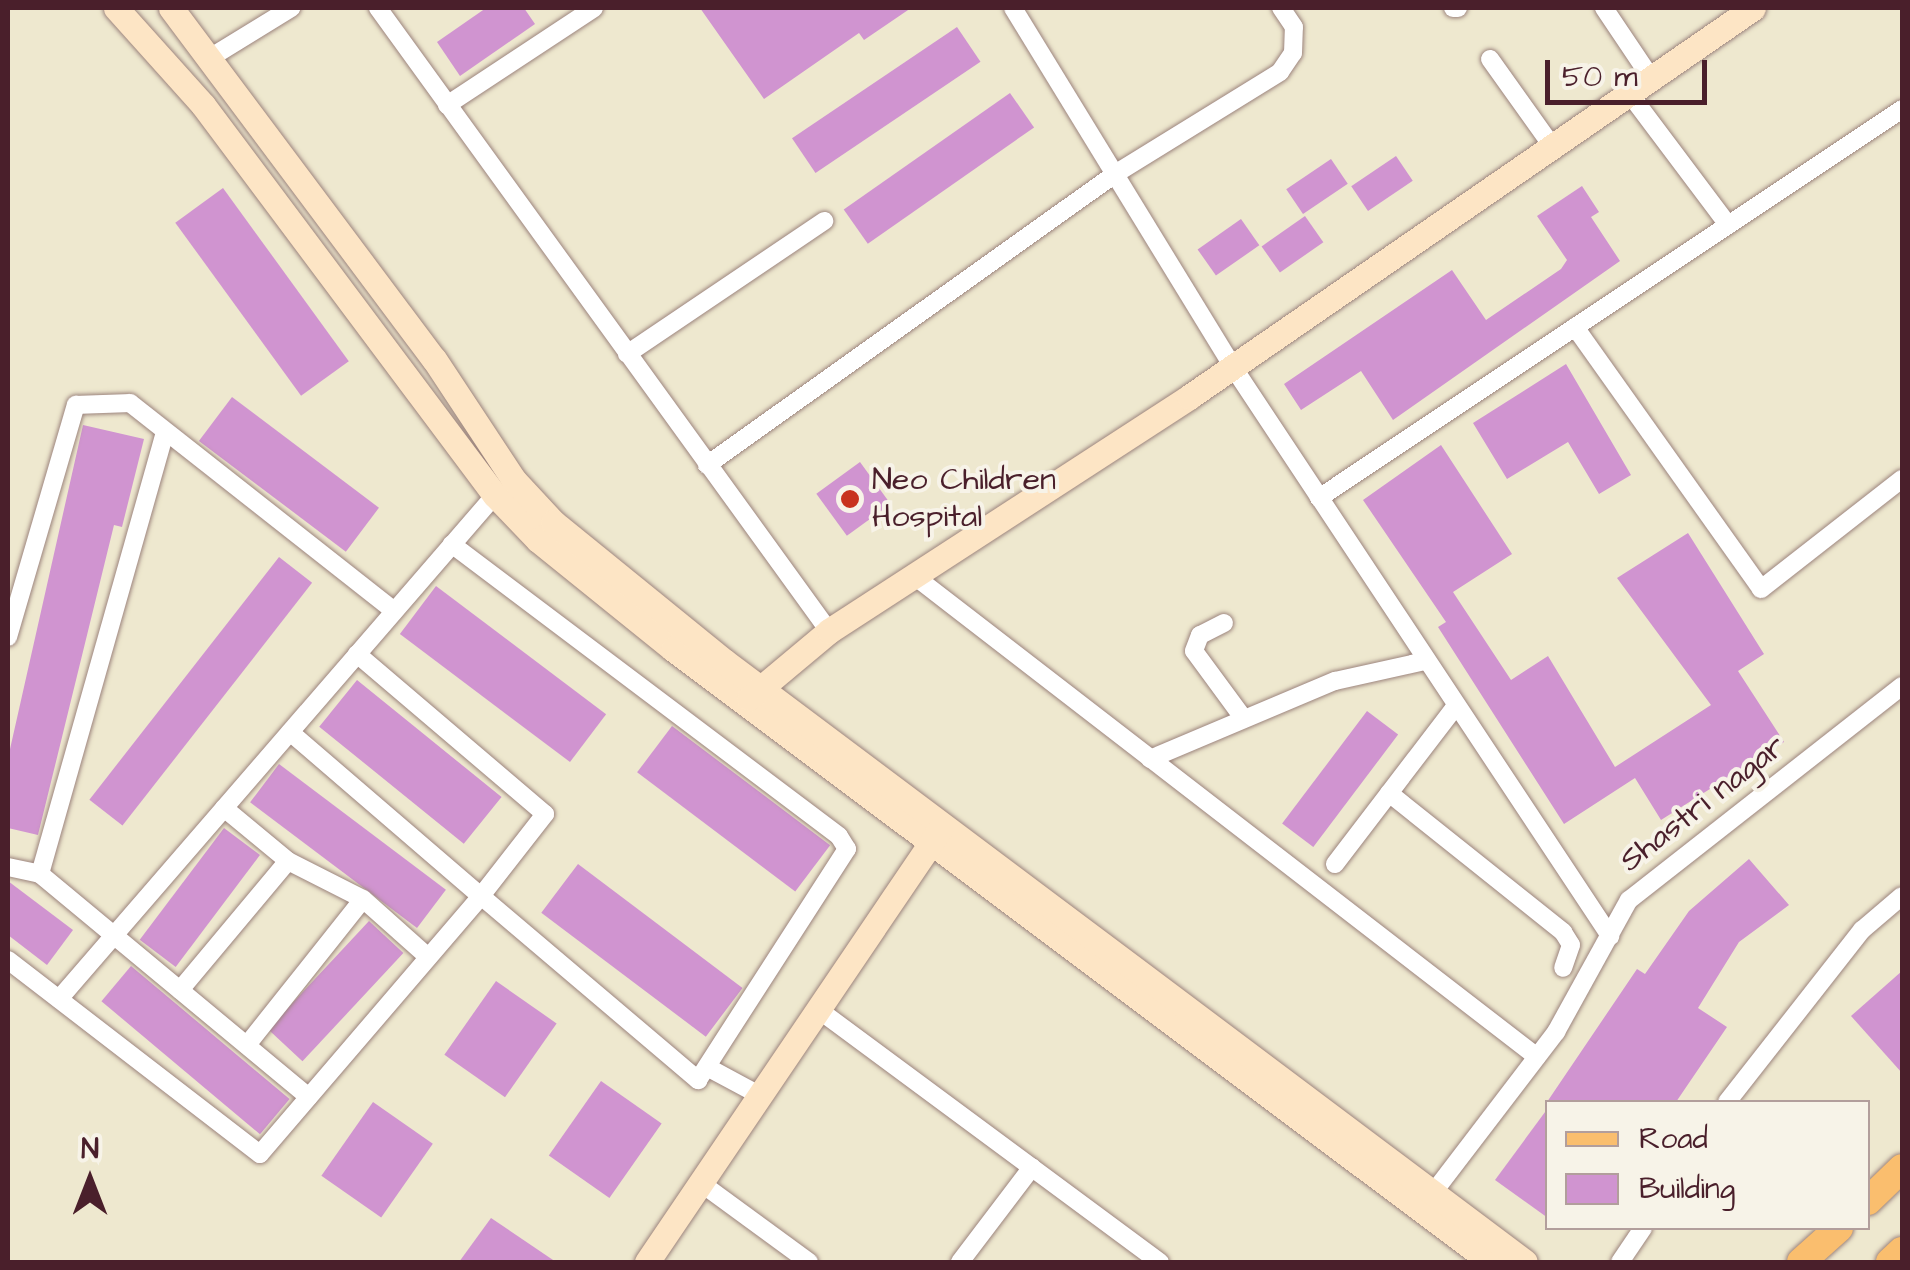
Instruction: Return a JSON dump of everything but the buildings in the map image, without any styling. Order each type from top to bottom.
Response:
[{"type":"main road","points":[[116,8],[204,105],[495,495],[538,540],[938,834],[1491,1262]]},
{"type":"main road","points":[[171,8],[213,56],[434,359],[512,479],[553,522],[752,694]]},
{"type":"main road","points":[[752,694],[829,631],[1233,367],[1753,8]]},
{"type":"main road","points":[[646,1262],[938,834]]},
{"type":"main road","points":[[938,834],[1525,1262]]},
{"type":"main road","points":[[1870,1199],[1902,1168]]},
{"type":"main road","points":[[1802,1262],[1837,1230]]},
{"type":"main road","points":[[1890,1262],[1902,1251]]},
{"type":"street","points":[[213,56],[291,8]]},
{"type":"street","points":[[378,8],[829,631]]},
{"type":"street","points":[[447,106],[594,8]]},
{"type":"street","points":[[1013,8],[1233,367],[1424,661],[1610,936]]},
{"type":"street","points":[[707,465],[1114,174],[1280,72],[1294,53],[1294,28],[1281,8]]},
{"type":"street","points":[[1604,8],[1651,78]]},
{"type":"street","points":[[1490,59],[1552,146]]},
{"type":"street","points":[[1629,94],[1728,226]]},
{"type":"street","points":[[1318,498],[1902,109]]},
{"type":"street","points":[[626,354],[824,221]]},
{"type":"street","points":[[1575,327],[1761,589],[1899,489]]},
{"type":"street","points":[[8,638],[76,405],[130,403],[164,435],[394,611]]},
{"type":"street","points":[[40,874],[164,435]]},
{"type":"street","points":[[59,999],[495,495]]},
{"type":"street","points":[[290,732],[698,1080],[847,848],[839,836],[452,544]]},
{"type":"street","points":[[913,575],[1537,1058]]},
{"type":"street","points":[[1224,623],[1200,635],[1194,651],[1244,720]]},
{"type":"street","points":[[8,960],[260,1154],[481,896],[545,814],[357,654]]},
{"type":"street","points":[[1150,758],[1335,680],[1424,661]]},
{"type":"street","name":"Shastri nagar","points":[[1433,1194],[1537,1058],[1629,900],[1902,686]]},
{"type":"street","points":[[1335,864],[1455,707]]},
{"type":"street","points":[[1389,794],[1563,932],[1570,945],[1563,968]]},
{"type":"street","points":[[224,808],[288,861],[363,898],[428,957]]},
{"type":"street","points":[[180,990],[288,861]]},
{"type":"street","points":[[8,867],[40,874],[309,1096]]},
{"type":"street","points":[[1729,1100],[1862,930],[1902,896]]},
{"type":"street","points":[[247,1046],[363,898]]},
{"type":"street","points":[[819,1010],[1160,1262]]},
{"type":"street","points":[[707,1067],[760,1096]]},
{"type":"street","points":[[960,1262],[1032,1167]]},
{"type":"street","points":[[701,1182],[809,1262]]},
{"type":"street","points":[[1620,1262],[1642,1230]]},
{"type":"place","name":"Neo Children Hospital","points":[[850,499]]}]
